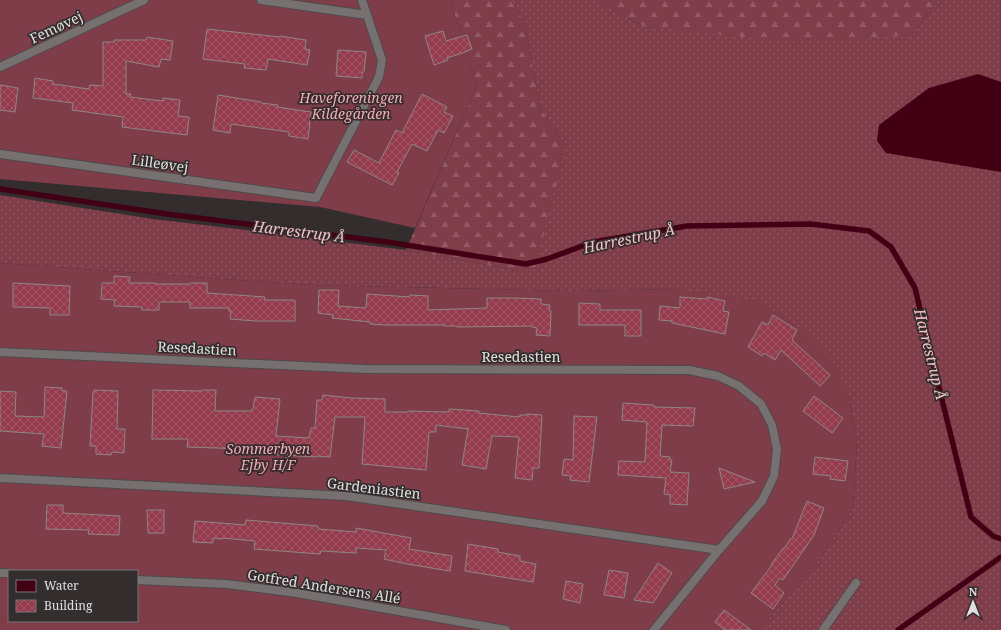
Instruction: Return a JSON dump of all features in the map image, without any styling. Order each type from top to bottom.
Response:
[{"type":"lane","name":"Femøvej","points":[[0,67],[144,0]]},
{"type":"lane","points":[[261,0],[367,15],[362,0]]},
{"type":"lane","name":"Lilleøvej","points":[[0,154],[316,198],[378,77],[382,60],[367,15]]},
{"type":"lane","name":"Resedastien","points":[[0,352],[365,369],[689,370],[718,376],[739,386],[761,404],[772,425],[777,449],[774,476],[762,502],[719,550],[654,630]]},
{"type":"lane","name":"Gardeniastien","points":[[0,478],[346,496],[719,550]]},
{"type":"lane","name":"Gotfred Andersens Allé","points":[[138,580],[226,584],[297,593],[506,630]]},
{"type":"lane","points":[[823,630],[856,583]]},
{"type":"green space","name":"Haveforeningen Kildegården","points":[[0,0],[450,0],[477,85],[415,228],[320,207],[0,179]]},
{"type":"green space","points":[[450,0],[511,0],[525,23],[540,107],[566,147],[535,269],[519,271],[406,250],[477,85]]},
{"type":"green space","points":[[511,0],[595,0],[645,27],[913,35],[938,0],[1001,0],[1001,630],[759,630],[818,561],[853,508],[857,442],[849,396],[677,289],[569,291],[313,285],[0,263],[0,195],[153,219],[406,250],[519,271],[566,147],[540,107],[525,23]]},
{"type":"green space","points":[[595,0],[938,0],[913,35],[793,42],[645,27]]},
{"type":"green space","name":"Sommerbyen Ejby H/F","points":[[0,263],[313,285],[569,291],[677,289],[763,302],[806,333],[833,361],[849,396],[857,442],[853,508],[818,561],[759,630],[0,630]]},
{"type":"water","points":[[978,74],[1001,82],[1001,172],[886,153],[877,141],[879,125],[929,88]]},
{"type":"building","points":[[207,29],[306,40],[305,49],[310,50],[307,65],[268,59],[266,70],[244,68],[245,64],[203,59]]},
{"type":"building","points":[[443,31],[446,41],[467,35],[472,49],[447,58],[448,60],[434,65],[425,36]]},
{"type":"building","points":[[147,37],[173,41],[170,60],[161,59],[159,67],[126,61],[126,94],[131,94],[130,97],[163,101],[163,98],[180,100],[178,116],[189,117],[187,135],[122,127],[123,117],[72,110],[73,103],[33,98],[35,78],[53,81],[53,84],[89,89],[90,85],[103,86],[103,42],[114,42],[114,40],[146,40]]},
{"type":"building","points":[[338,50],[366,52],[362,78],[336,76]]},
{"type":"building","points":[[0,85],[18,88],[15,112],[0,110]]},
{"type":"building","points":[[422,94],[447,107],[444,112],[453,116],[444,133],[438,130],[427,151],[412,144],[397,172],[399,173],[392,185],[347,162],[354,150],[379,163],[396,130],[402,133]]},
{"type":"building","points":[[218,95],[311,112],[308,139],[289,136],[289,132],[231,124],[230,133],[213,130]]},
{"type":"building","points":[[114,276],[130,277],[129,283],[207,283],[207,293],[265,297],[264,300],[295,300],[295,321],[255,321],[230,319],[231,311],[229,311],[229,308],[190,308],[190,302],[159,302],[159,310],[142,310],[142,307],[114,306],[115,300],[101,299],[102,283],[114,283]]},
{"type":"building","points":[[13,283],[70,286],[69,315],[50,315],[50,308],[13,307]]},
{"type":"building","points":[[319,290],[339,290],[338,306],[366,308],[367,294],[410,297],[410,295],[428,296],[428,310],[487,308],[487,298],[541,299],[541,304],[550,305],[550,336],[536,335],[537,328],[532,326],[457,327],[444,325],[384,325],[332,318],[333,315],[318,313]]},
{"type":"building","points":[[680,297],[707,299],[707,297],[725,301],[723,311],[729,312],[725,334],[672,323],[672,321],[659,320],[660,306],[680,308]]},
{"type":"building","points":[[579,303],[600,304],[600,310],[641,310],[641,336],[625,336],[625,325],[579,325]]},
{"type":"building","points":[[773,315],[797,330],[792,340],[830,375],[820,386],[781,350],[775,360],[764,353],[762,356],[748,347],[762,322],[768,325]]},
{"type":"building","points":[[45,387],[62,388],[62,391],[67,391],[61,448],[42,446],[44,434],[0,431],[0,391],[16,392],[15,416],[44,417]]},
{"type":"building","points":[[94,390],[118,391],[117,429],[125,429],[124,453],[112,452],[111,455],[96,454],[96,446],[90,446]]},
{"type":"building","points":[[153,390],[216,390],[215,411],[251,411],[253,409],[255,397],[280,399],[276,436],[309,438],[311,428],[315,428],[317,400],[322,400],[323,395],[385,399],[385,412],[449,412],[449,409],[479,411],[479,413],[519,417],[520,415],[527,414],[542,415],[539,468],[533,468],[532,480],[515,478],[519,437],[492,436],[486,469],[462,465],[468,429],[436,425],[436,432],[429,432],[426,470],[362,464],[365,417],[335,417],[330,457],[247,453],[247,449],[187,447],[188,439],[152,439]]},
{"type":"building","points":[[814,396],[843,418],[832,433],[803,411]]},
{"type":"building","points":[[623,403],[654,405],[654,407],[695,408],[693,426],[662,425],[660,456],[670,457],[670,460],[672,460],[670,472],[689,473],[687,505],[670,504],[670,495],[664,494],[666,478],[618,475],[619,461],[645,462],[647,422],[622,420]]},
{"type":"building","points":[[574,416],[597,417],[589,482],[570,480],[571,476],[562,475],[564,459],[573,460]]},
{"type":"building","points":[[815,457],[848,461],[845,481],[830,479],[831,476],[813,474]]},
{"type":"building","points":[[719,468],[755,482],[724,489]]},
{"type":"building","points":[[807,501],[824,508],[814,535],[783,580],[780,578],[775,585],[784,593],[773,609],[751,593],[783,548],[784,549],[791,538],[792,539]]},
{"type":"building","points":[[47,505],[63,505],[63,513],[120,516],[119,535],[88,534],[89,530],[46,529]]},
{"type":"building","points":[[147,510],[164,510],[164,533],[148,533]]},
{"type":"building","points":[[246,520],[318,526],[318,529],[356,532],[356,528],[411,538],[409,549],[452,556],[450,571],[384,559],[386,550],[356,548],[356,553],[321,551],[320,554],[254,549],[255,541],[213,538],[213,543],[193,542],[195,521],[245,525]]},
{"type":"building","points":[[468,544],[498,549],[498,552],[520,556],[520,561],[536,564],[533,582],[465,571]]},
{"type":"building","points":[[658,563],[672,573],[653,603],[634,600]]},
{"type":"building","points":[[609,570],[628,573],[624,598],[604,595]]},
{"type":"building","points":[[566,581],[583,584],[580,603],[563,599]]},
{"type":"building","points":[[724,610],[751,630],[725,630],[715,622]]},
{"type":"waterway","name":"Harrestrup Å","points":[[0,189],[167,214],[387,242],[526,264],[547,259],[593,242],[687,226],[811,224],[869,231],[891,247],[915,288],[971,517],[993,536],[1001,539]]},
{"type":"waterway","points":[[898,630],[1001,557]]}]
